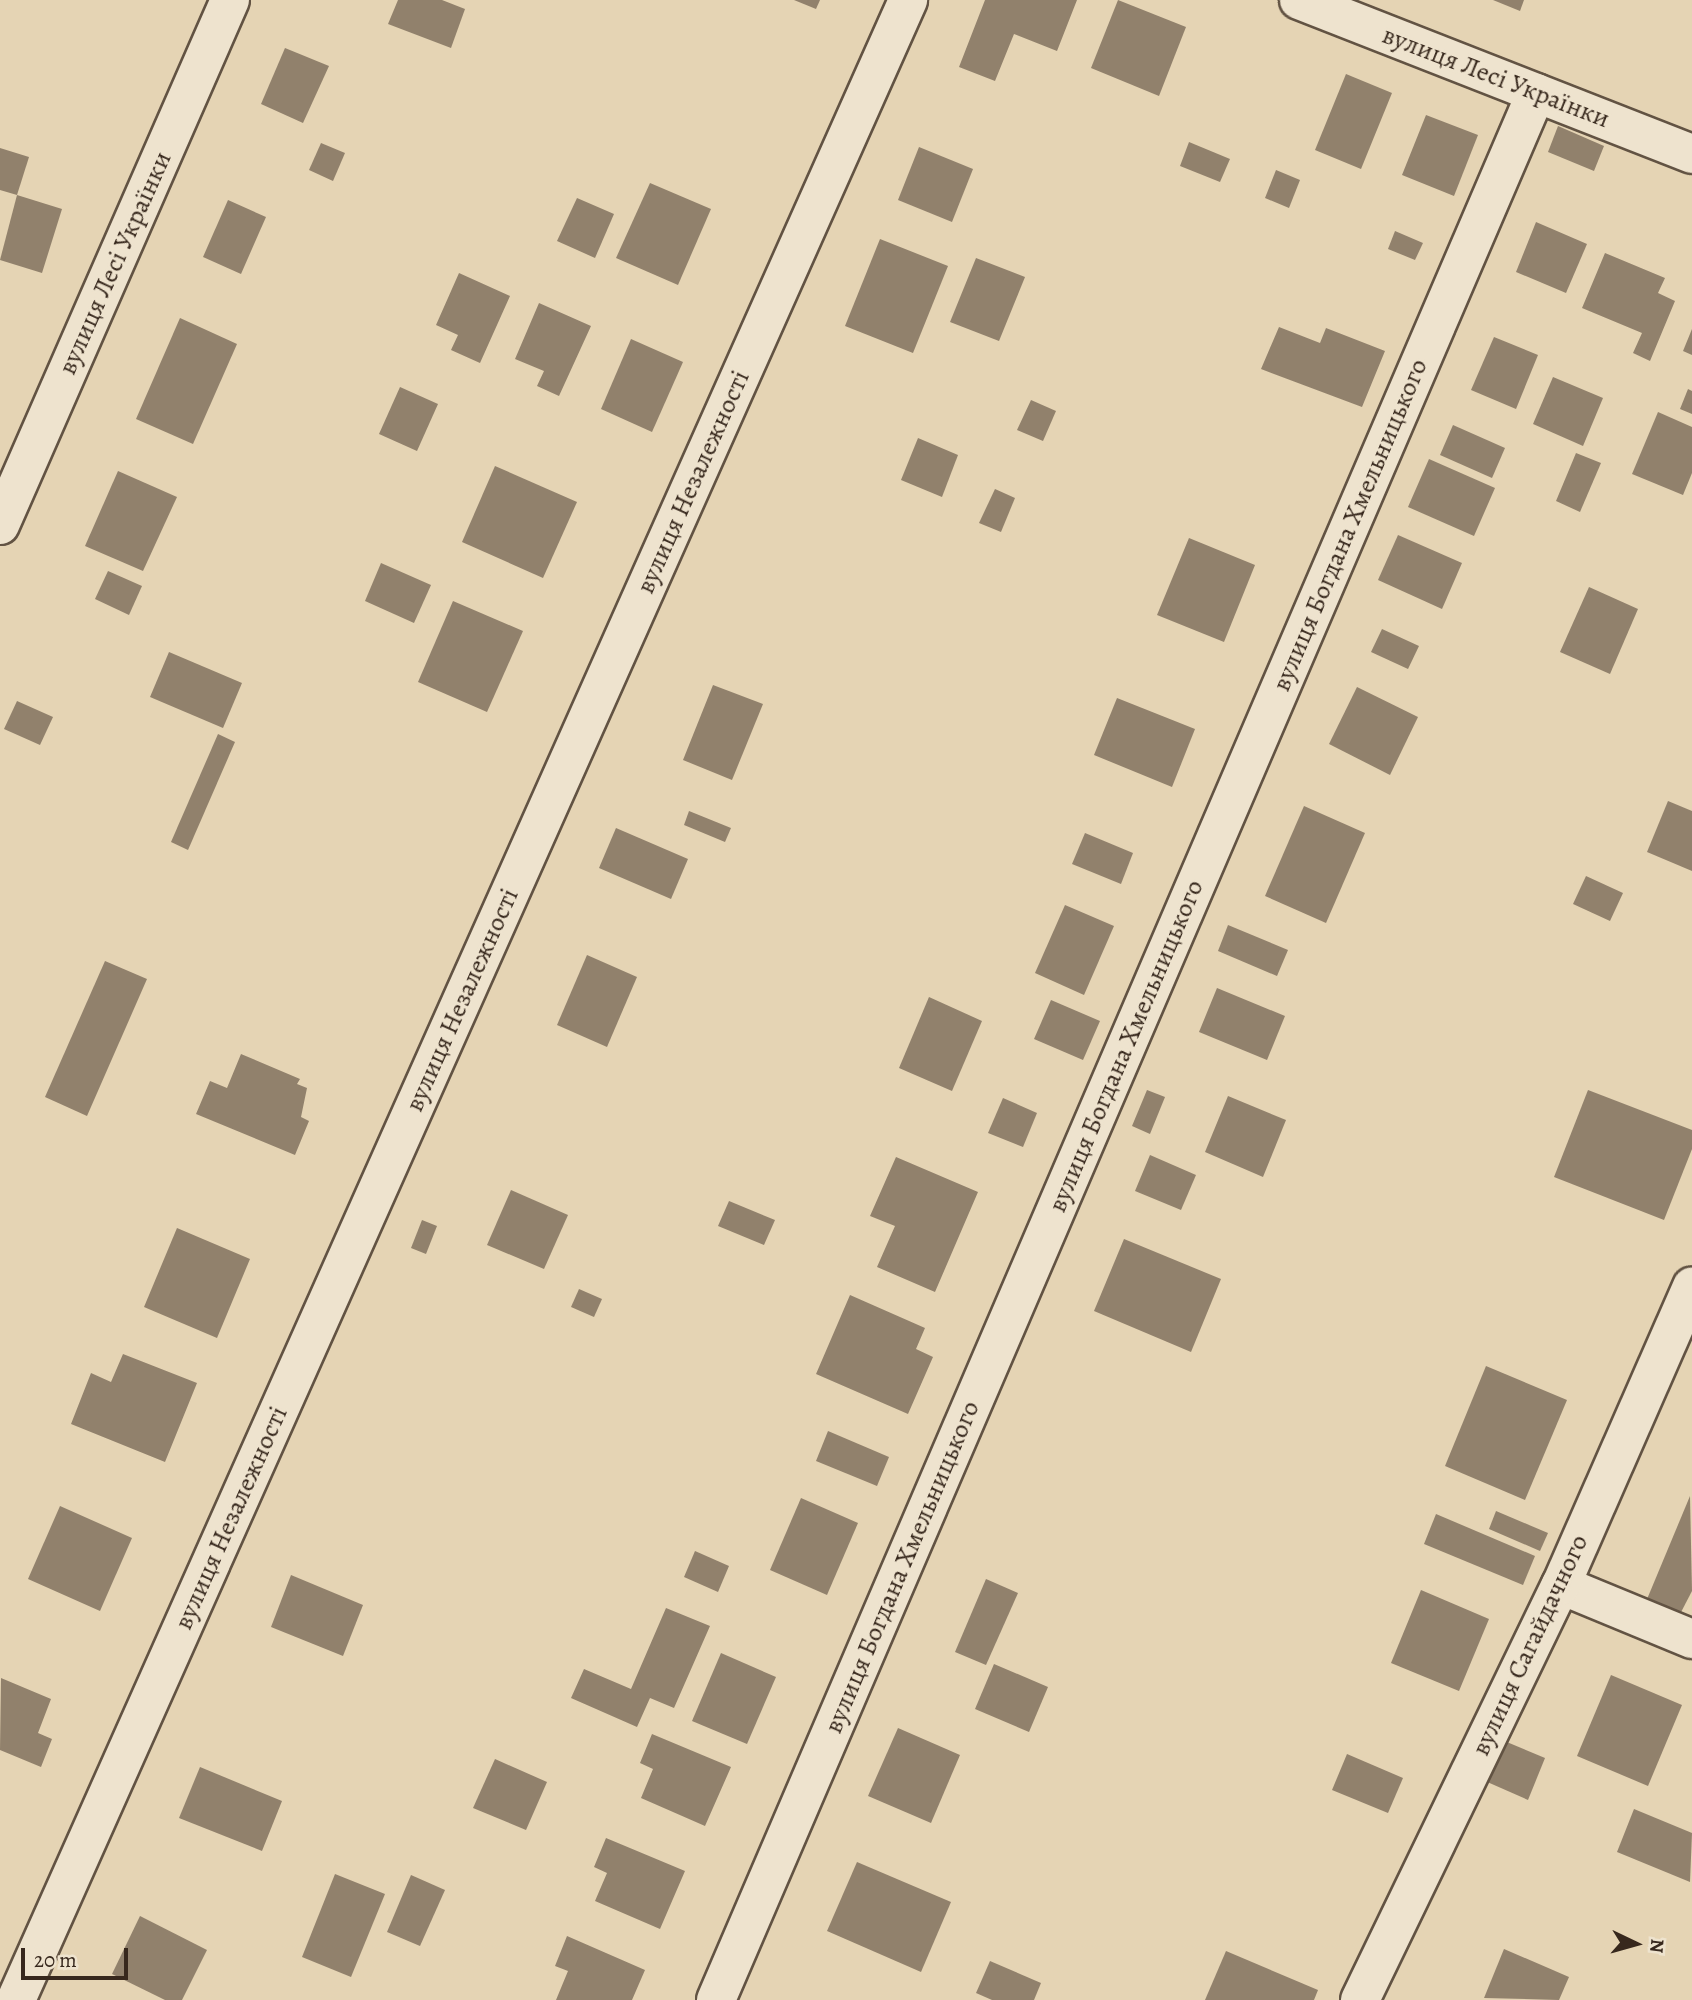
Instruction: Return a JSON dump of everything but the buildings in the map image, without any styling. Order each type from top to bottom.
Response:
[{"type":"street","name":"вулиця Лесі Українки","points":[[0,525],[230,0]]},
{"type":"street","name":"вулиця Незалежності","points":[[16,2000],[908,0]]},
{"type":"street","name":"вулиця Лесі Українки","points":[[1299,0],[1692,155]]},
{"type":"street","name":"вулиця Богдана Хмельницького","points":[[716,2000],[1536,93]]},
{"type":"street","name":"вулиця Сагайдачного","points":[[1360,2000],[1561,1585],[1692,1286]]},
{"type":"street","points":[[1561,1585],[1692,1639]]}]
